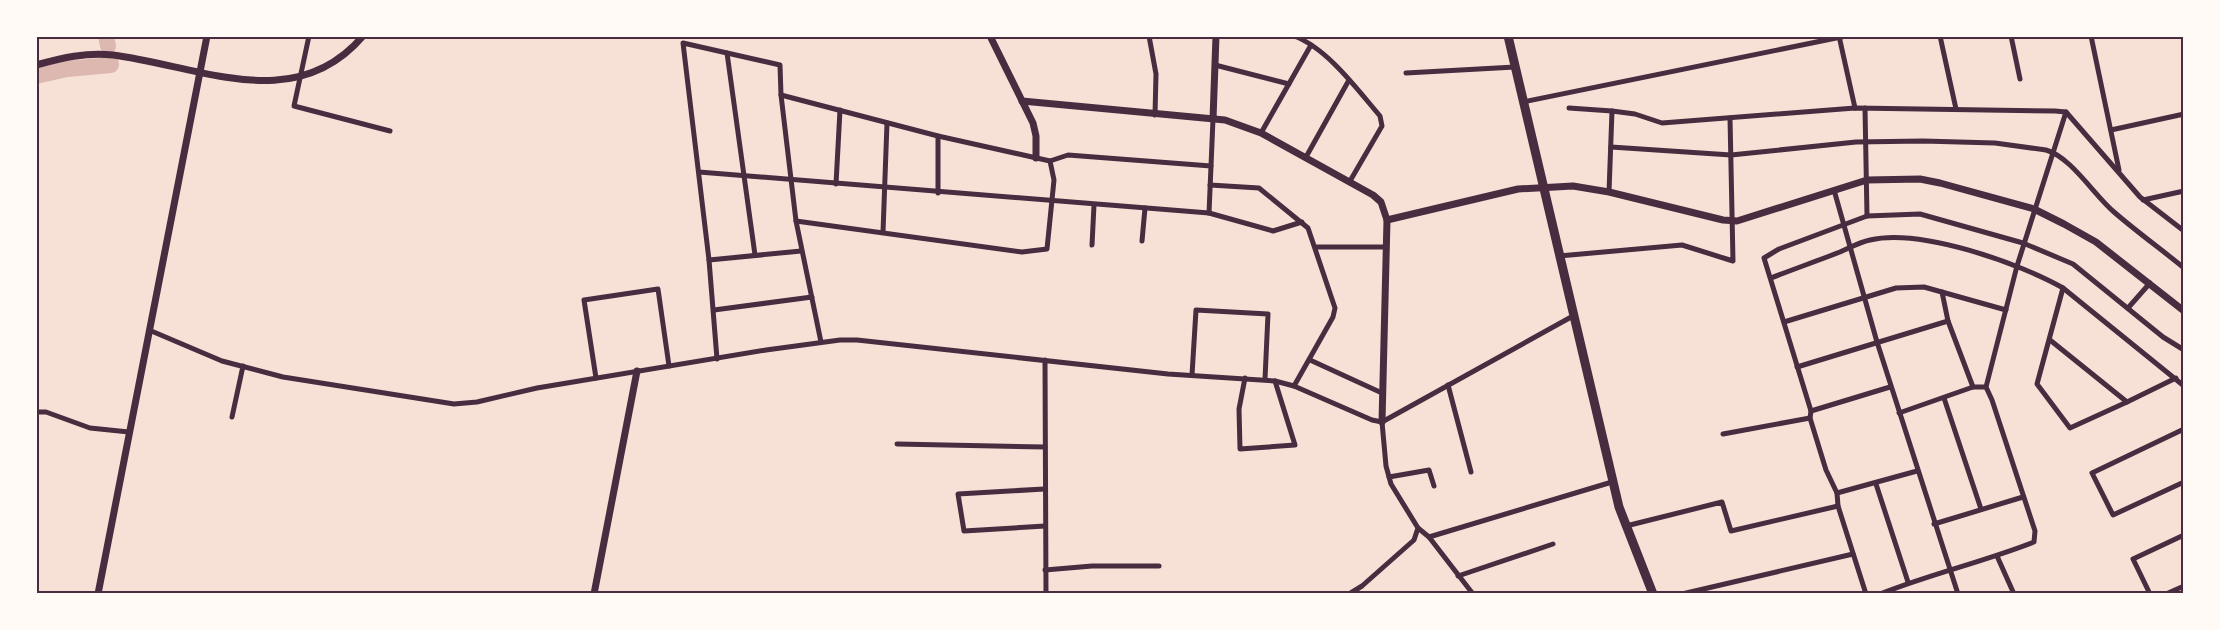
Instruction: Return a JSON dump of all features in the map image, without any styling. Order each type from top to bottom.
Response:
[{"type":"main road","points":[[1508,36],[1612,482],[1626,526],[1653,594]]},
{"type":"street","points":[[98,594],[207,36]]},
{"type":"street","points":[[309,36],[294,106],[390,131]]},
{"type":"street","points":[[36,65],[78,55],[112,55],[262,82],[284,81],[302,76],[341,57],[363,36]]},
{"type":"street","points":[[990,36],[1022,101],[1036,136],[1036,158]]},
{"type":"street","points":[[1149,36],[1156,74],[1155,115]]},
{"type":"street","points":[[1209,213],[1216,36]]},
{"type":"street","points":[[1294,36],[1306,38],[1349,80],[1380,116],[1382,126],[1350,181]]},
{"type":"street","points":[[1524,102],[1842,36],[1855,108]]},
{"type":"street","points":[[1940,36],[1956,109]]},
{"type":"street","points":[[2011,36],[2020,79]]},
{"type":"street","points":[[2091,36],[2119,172]]},
{"type":"street","points":[[717,359],[709,260],[683,44],[780,65],[781,95],[796,220],[821,342]]},
{"type":"street","points":[[1261,133],[1311,45]]},
{"type":"street","points":[[727,53],[755,255]]},
{"type":"street","points":[[1215,65],[1289,84]]},
{"type":"street","points":[[1406,73],[1515,67]]},
{"type":"street","points":[[1306,158],[1349,80]]},
{"type":"street","points":[[781,95],[938,136],[1050,161],[1068,155],[1211,166]]},
{"type":"street","points":[[1022,101],[1240,123],[1350,181],[1382,202],[1387,220],[1382,422],[1389,477],[1418,528],[1429,537],[1473,594]]},
{"type":"street","points":[[1569,108],[1635,114],[1662,123],[1855,108],[2066,112],[2143,200],[2184,231]]},
{"type":"street","points":[[1865,108],[1867,216]]},
{"type":"street","points":[[836,184],[840,110]]},
{"type":"street","points":[[1609,192],[1612,111]]},
{"type":"street","points":[[1880,594],[1908,582],[1997,556],[2034,542],[2035,531],[1986,387],[2023,243],[2066,112]]},
{"type":"street","points":[[2111,130],[2184,114]]},
{"type":"street","points":[[1559,256],[1682,245],[1733,261],[1730,118]]},
{"type":"street","points":[[883,232],[887,123]]},
{"type":"street","points":[[938,136],[938,193]]},
{"type":"street","points":[[1611,147],[1731,155],[1865,141],[1995,143],[2054,152],[2113,211],[2184,268]]},
{"type":"street","points":[[796,220],[1022,252],[1047,249],[1054,180],[1050,161]]},
{"type":"street","points":[[699,172],[886,189],[1209,213],[1273,231],[1302,222]]},
{"type":"street","points":[[1387,220],[1518,189],[1573,186],[1609,192],[1732,221],[1748,219],[1867,180],[1920,179],[2034,209],[2096,242],[2184,311]]},
{"type":"street","points":[[1210,184],[1259,188],[1308,228],[1316,247],[1335,308],[1333,317],[1294,386]]},
{"type":"street","points":[[1834,190],[1876,342],[1958,594]]},
{"type":"street","points":[[2143,200],[2184,191]]},
{"type":"street","points":[[1092,245],[1094,204]]},
{"type":"street","points":[[1142,241],[1145,208]]},
{"type":"street","points":[[1866,594],[1838,506],[1837,494],[1826,470],[1764,258],[1779,249],[1867,216],[1920,214],[2023,243],[2073,264],[2163,337],[2184,350]]},
{"type":"street","points":[[1771,278],[1869,240],[1891,237],[1913,238],[1943,244],[2017,266],[2063,288],[2184,386]]},
{"type":"street","points":[[1316,247],[1385,247]]},
{"type":"street","points":[[709,260],[801,251]]},
{"type":"street","points":[[2128,308],[2150,283]]},
{"type":"street","points":[[1784,322],[1896,288],[1924,287],[2006,310]]},
{"type":"street","points":[[2063,288],[2037,384],[2070,428],[2176,378]]},
{"type":"street","points":[[596,378],[584,300],[658,289],[669,366]]},
{"type":"street","points":[[1942,291],[1948,321],[1973,387]]},
{"type":"street","points":[[714,310],[812,297]]},
{"type":"street","points":[[1192,375],[1196,310],[1216,311],[1268,314],[1265,379]]},
{"type":"street","points":[[149,330],[193,350],[283,377],[454,404],[477,402],[537,387],[637,371],[821,342],[857,340],[1192,375],[1265,379],[1294,386],[1372,420],[1382,422],[1573,316]]},
{"type":"street","points":[[1797,367],[1948,321]]},
{"type":"street","points":[[2050,340],[2127,402]]},
{"type":"street","points":[[1045,360],[1046,594]]},
{"type":"street","points":[[1310,360],[1382,393]]},
{"type":"street","points":[[232,417],[243,366]]},
{"type":"street","points":[[594,594],[637,371]]},
{"type":"street","points":[[1245,378],[1239,409],[1240,449],[1295,445],[1275,381]]},
{"type":"street","points":[[1448,386],[1471,472]]},
{"type":"street","points":[[1723,434],[1810,415],[1890,387]]},
{"type":"street","points":[[1899,413],[1973,387],[1986,387]]},
{"type":"street","points":[[1944,398],[1981,509]]},
{"type":"street","points":[[36,412],[46,412],[90,428],[129,432]]},
{"type":"street","points":[[2184,429],[2092,473],[2113,515],[2184,482]]},
{"type":"street","points":[[897,444],[1045,447]]},
{"type":"street","points":[[1389,477],[1429,470],[1434,486]]},
{"type":"street","points":[[1837,494],[1917,471]]},
{"type":"street","points":[[1429,537],[1612,482]]},
{"type":"street","points":[[1875,484],[1908,582]]},
{"type":"street","points":[[1044,489],[958,494],[964,531],[1045,526]]},
{"type":"street","points":[[1934,524],[2023,497]]},
{"type":"street","points":[[1626,526],[1722,502],[1731,531],[1838,506]]},
{"type":"street","points":[[1349,594],[1362,586],[1414,540],[1418,528]]},
{"type":"street","points":[[2150,594],[2133,559],[2184,535]]},
{"type":"street","points":[[1458,576],[1553,544]]},
{"type":"street","points":[[1682,594],[1853,554]]},
{"type":"street","points":[[1997,556],[2014,594]]},
{"type":"street","points":[[1045,570],[1092,566],[1159,566]]},
{"type":"street","points":[[1899,586],[1902,594]]},
{"type":"street","points":[[2166,594],[2184,586]]},
{"type":"waterway","points":[[106,36],[108,46]]},
{"type":"waterway","points":[[36,76],[67,69],[111,65],[110,61]]}]
